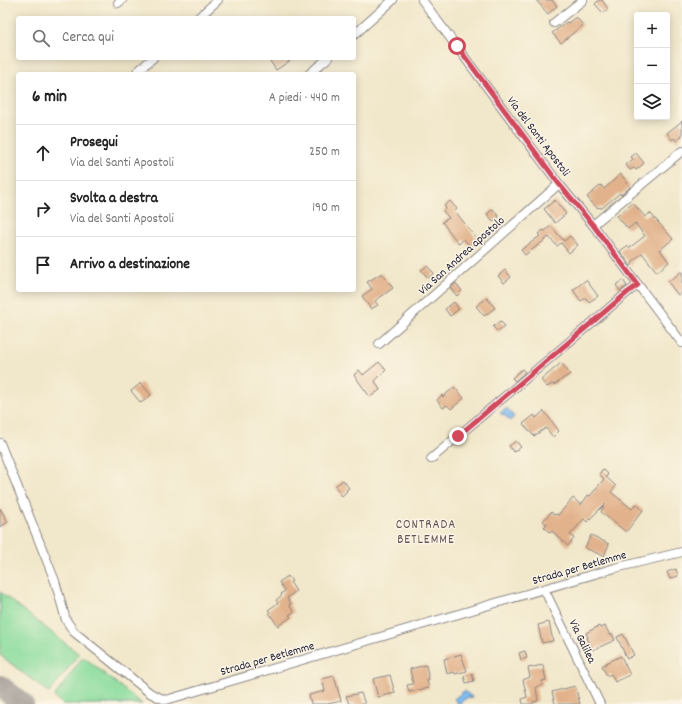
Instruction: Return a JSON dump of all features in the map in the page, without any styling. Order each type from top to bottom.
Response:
[{"type":"street","points":[[200,16],[218,0]]},
{"type":"street","points":[[356,33],[394,0]]},
{"type":"street","name":"Via del Santi Apostoli","points":[[422,0],[559,184],[593,225],[682,343]]},
{"type":"street","points":[[554,23],[582,0]]},
{"type":"street","points":[[137,72],[150,60]]},
{"type":"street","points":[[312,72],[326,60]]},
{"type":"street","points":[[593,225],[682,151]]},
{"type":"street","name":"Via San Andrea apostolo","points":[[379,344],[559,184]]},
{"type":"street","points":[[431,459],[638,285]]},
{"type":"street","name":"Strada per Betlemme","points":[[0,443],[55,581],[66,620],[69,625],[74,632],[150,693],[166,700],[616,568],[682,552]]},
{"type":"street","name":"Via Galilea","points":[[544,589],[600,704]]},
{"type":"green space","points":[[0,592],[79,654],[49,693],[0,655]]},
{"type":"green space","points":[[82,658],[85,658],[142,704],[63,704],[54,697]]},
{"type":"water","points":[[507,408],[514,417],[510,421],[504,414],[502,415],[500,413]]},
{"type":"water","points":[[464,691],[472,697],[468,697],[458,704],[454,699]]},
{"type":"building","points":[[536,0],[552,0],[557,6],[548,14]]},
{"type":"building","points":[[599,0],[602,0],[608,9],[603,13],[595,4]]},
{"type":"building","points":[[576,17],[583,25],[561,43],[552,33]]},
{"type":"building","points":[[269,60],[291,60],[276,70]]},
{"type":"building","points":[[682,121],[682,136],[676,141],[674,138],[672,140],[667,133]]},
{"type":"building","points":[[636,153],[644,163],[636,170],[634,168],[630,170],[626,165],[633,159],[631,157]]},
{"type":"building","points":[[621,174],[630,187],[602,208],[596,207],[587,197],[601,185],[604,189]]},
{"type":"building","points":[[555,200],[566,214],[555,223],[544,209]]},
{"type":"building","points":[[450,201],[457,209],[455,211],[476,238],[474,240],[477,243],[471,248],[464,239],[459,244],[442,222],[449,218],[443,211],[446,208],[444,206]]},
{"type":"building","points":[[633,203],[645,217],[650,213],[673,239],[660,250],[669,262],[657,272],[642,253],[632,262],[633,264],[631,266],[620,251],[627,246],[629,248],[645,236],[635,223],[628,229],[617,216]]},
{"type":"building","points":[[493,209],[499,217],[493,221],[487,214]]},
{"type":"building","points":[[551,226],[564,241],[570,236],[578,245],[569,253],[561,243],[557,246],[549,237],[525,255],[521,250],[540,236],[538,234],[543,230],[545,231]]},
{"type":"building","points":[[427,266],[434,273],[428,278],[421,270]]},
{"type":"building","points":[[505,270],[511,277],[504,283],[498,276]]},
{"type":"building","points":[[682,271],[682,292],[678,295],[668,282]]},
{"type":"building","points":[[382,273],[393,288],[375,301],[378,305],[371,309],[362,296],[372,289],[367,282]]},
{"type":"building","points":[[586,280],[598,296],[589,302],[586,298],[581,301],[573,290]]},
{"type":"building","points":[[623,280],[627,286],[620,291],[616,285]]},
{"type":"building","points":[[456,283],[462,291],[457,296],[450,288]]},
{"type":"building","points":[[487,298],[495,308],[484,316],[476,306]]},
{"type":"building","points":[[454,302],[459,309],[450,316],[445,309]]},
{"type":"building","points":[[500,321],[505,326],[498,332],[493,327]]},
{"type":"building","points":[[379,362],[386,370],[375,381],[380,390],[370,397],[354,375],[359,370],[363,375]]},
{"type":"building","points":[[561,363],[570,374],[554,385],[552,384],[547,387],[541,380]]},
{"type":"building","points":[[522,369],[525,372],[515,381],[512,378]]},
{"type":"building","points":[[141,383],[151,395],[141,403],[131,391]]},
{"type":"building","points":[[454,387],[464,398],[451,409],[447,405],[443,408],[437,400],[442,395],[443,397]]},
{"type":"building","points":[[544,411],[559,431],[553,437],[546,428],[534,436],[523,424],[534,415],[536,418]]},
{"type":"building","points":[[516,441],[521,447],[514,452],[509,446]]},
{"type":"building","points":[[603,469],[608,474],[606,477],[616,486],[611,492],[632,509],[636,504],[643,510],[626,532],[601,512],[605,504],[587,522],[584,519],[570,535],[574,538],[568,546],[552,531],[550,533],[544,527],[547,524],[543,521],[551,512],[558,515],[573,498],[581,505],[588,495],[590,496],[604,479],[599,474]]},
{"type":"building","points":[[343,480],[349,488],[342,496],[335,486]]},
{"type":"building","points":[[0,508],[8,522],[0,527]]},
{"type":"building","points":[[591,535],[609,544],[604,556],[585,548]]},
{"type":"building","points":[[676,569],[678,576],[670,579],[667,572]]},
{"type":"building","points":[[288,576],[296,591],[287,598],[291,604],[289,605],[294,612],[289,615],[291,617],[278,626],[268,610],[278,603],[276,600],[285,591],[279,582]]},
{"type":"building","points":[[549,622],[553,641],[542,643],[538,625]]},
{"type":"building","points":[[599,626],[600,628],[605,626],[615,640],[593,650],[586,633]]},
{"type":"building","points":[[623,634],[634,655],[627,659],[617,637]]},
{"type":"building","points":[[525,651],[527,658],[521,660],[519,653]]},
{"type":"building","points":[[461,654],[467,671],[447,674],[444,659]]},
{"type":"building","points":[[621,656],[630,675],[615,682],[611,674],[607,676],[602,666]]},
{"type":"building","points":[[426,665],[429,688],[409,692],[407,685],[413,684],[410,669]]},
{"type":"building","points":[[543,665],[546,680],[542,681],[543,685],[536,687],[538,701],[533,702],[533,704],[523,704],[522,699],[527,697],[523,680],[530,677],[528,668]]},
{"type":"building","points":[[472,674],[474,681],[466,683],[464,676]]},
{"type":"building","points":[[390,675],[395,693],[378,697],[373,679]]},
{"type":"building","points":[[334,676],[341,701],[328,704],[311,704],[309,695],[325,691],[322,679]]},
{"type":"building","points":[[575,686],[580,704],[555,704],[552,692]]},
{"type":"building","points":[[361,693],[365,704],[349,704],[346,696]]},
{"type":"taxiway","points":[[0,686],[23,704]]},
{"type":"district","name":"CONTRADA BETLEMME","points":[[426,530]]},
{"type":"route","points":[[457,46],[559,184],[593,225],[638,285],[458,436]]}]
